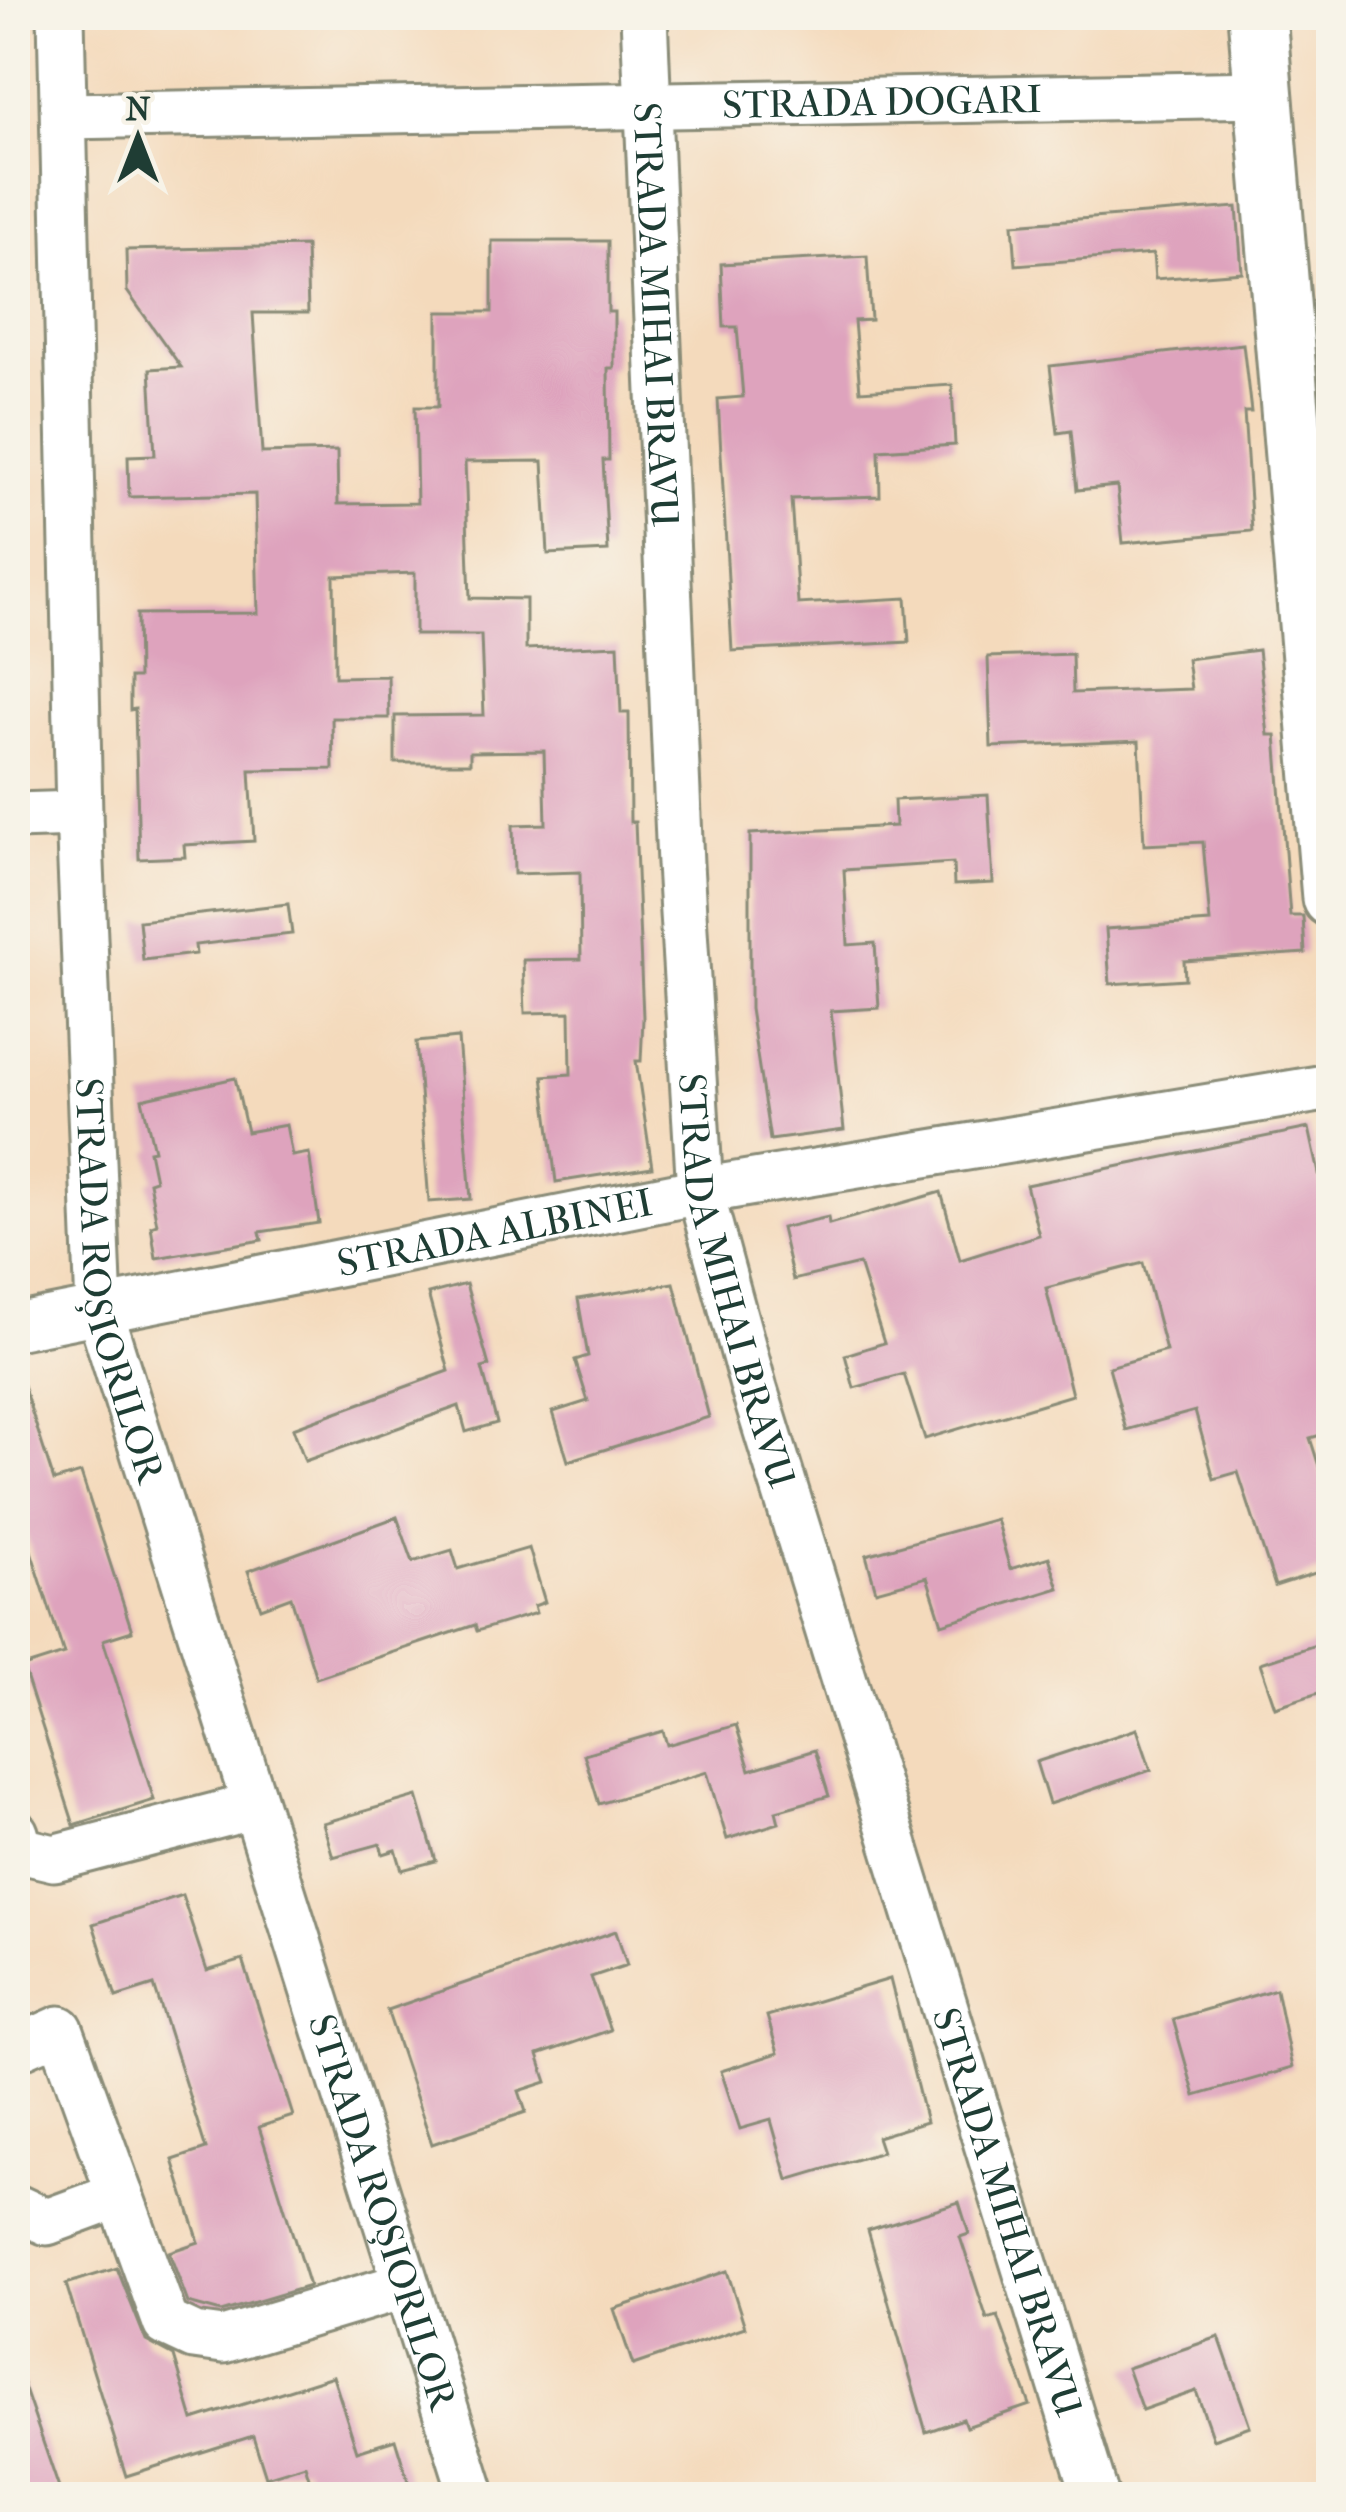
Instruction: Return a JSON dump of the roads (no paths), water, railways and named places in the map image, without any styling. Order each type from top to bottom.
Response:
[{"type":"main road","points":[[1257,15],[1331,898]]},
{"type":"street","name":"STRADA ROȘIORILOR","points":[[61,15],[80,814],[100,1310],[473,2497]]},
{"type":"street","name":"STRADA MIHAI BRAVU","points":[[644,15],[680,863],[700,1191],[747,1368],[1096,2497]]},
{"type":"street","name":"STRADA DOGARI","points":[[66,116],[1264,94]]},
{"type":"street","points":[[15,816],[80,814]]},
{"type":"street","name":"STRADA ALBINEI","points":[[15,1327],[700,1191],[1331,1087]]},
{"type":"street","points":[[15,1833],[20,1850],[54,1858],[254,1806]]},
{"type":"street","points":[[15,2050],[60,2029],[166,2323],[194,2336],[223,2340],[406,2285]]},
{"type":"street","points":[[15,2207],[47,2222],[121,2195]]}]
